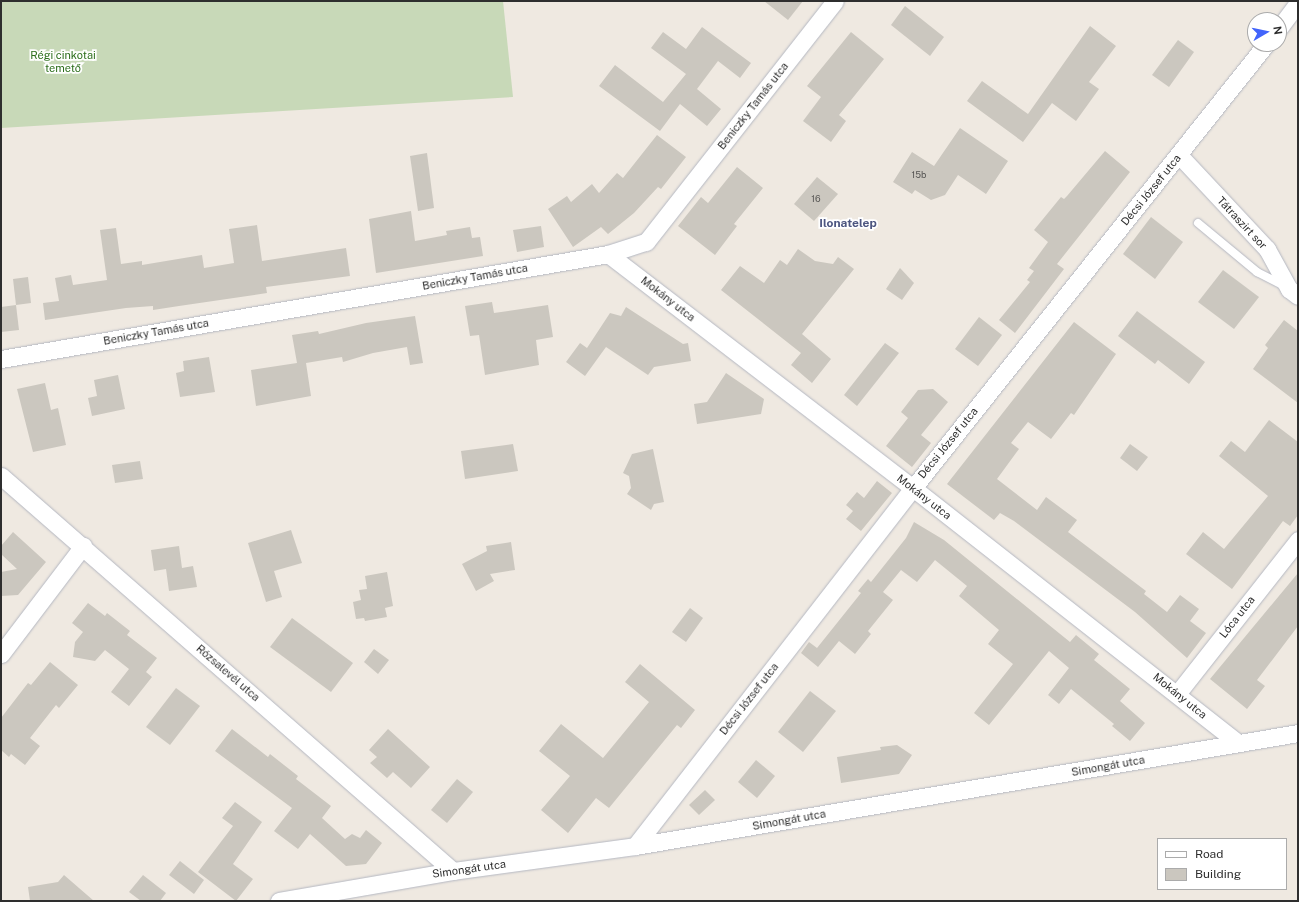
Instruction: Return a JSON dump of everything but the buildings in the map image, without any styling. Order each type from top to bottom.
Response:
[{"type":"street","name":"Beniczky Tamás utca","points":[[1,359],[608,254],[646,242],[834,1]]},
{"type":"street","points":[[1287,17],[1298,3]]},
{"type":"street","name":"Décsi József utca","points":[[635,846],[913,488],[1260,52]]},
{"type":"street","name":"Tátraszirt sor","points":[[1179,155],[1267,249],[1294,292]]},
{"type":"street","name":"Mokány utca","points":[[608,254],[913,488],[1238,743]]},
{"type":"street","name":"Rózsalevél utca","points":[[1,476],[83,546],[453,871]]},
{"type":"street","name":"Lóca utca","points":[[1177,694],[1298,540]]},
{"type":"street","points":[[1,654],[83,546]]},
{"type":"street","name":"Simongát utca","points":[[279,901],[453,871],[635,846],[1298,733]]},
{"type":"lane","points":[[1198,224],[1257,272],[1294,292]]},
{"type":"green space","name":"Régi cinkotai temető","points":[[1,1],[503,1],[513,97],[1,128]]},
{"type":"district","name":"Ilonatelep","points":[[848,224]]}]
